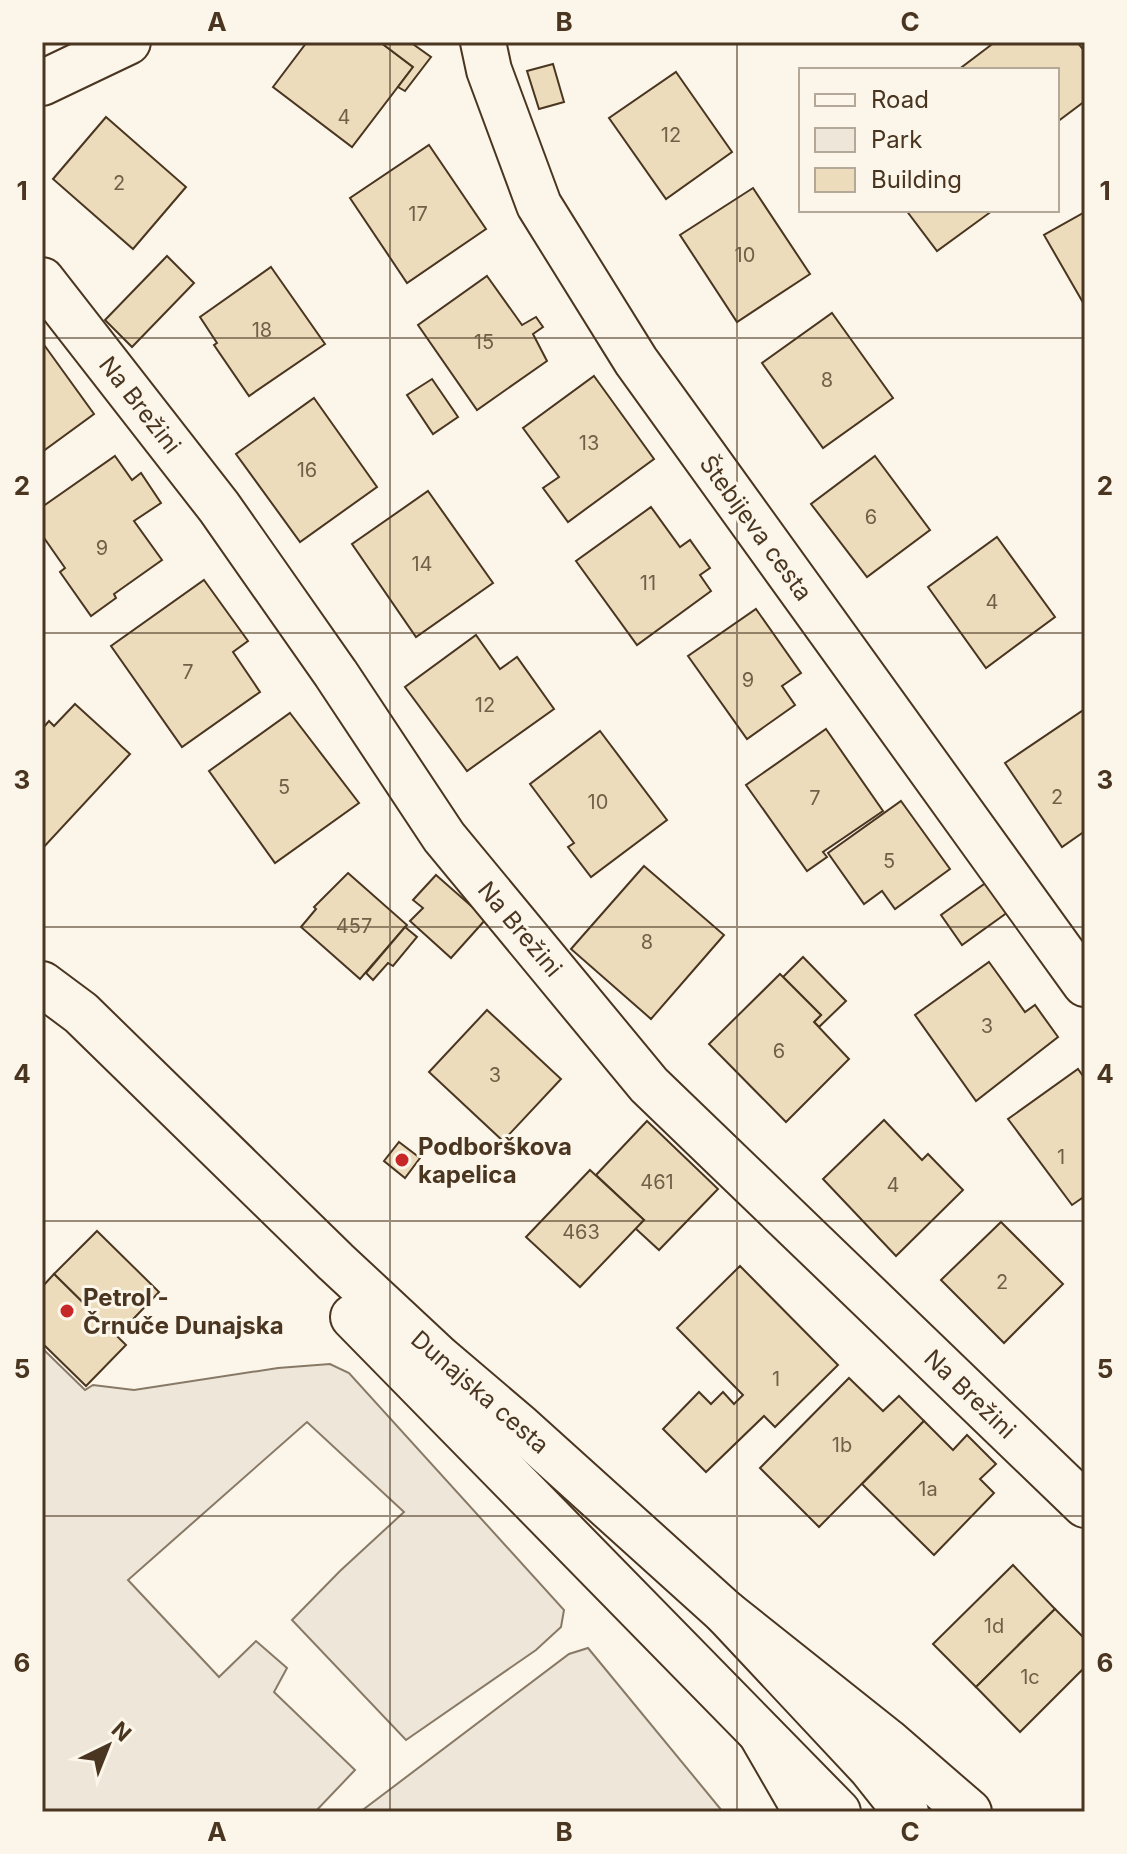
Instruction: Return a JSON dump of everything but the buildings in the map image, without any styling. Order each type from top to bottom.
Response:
[{"type":"street","points":[[42,83],[128,42]]},
{"type":"street","name":"Štebijeva cesta","points":[[483,42],[489,70],[539,205],[628,348],[1085,984]]},
{"type":"street","name":"Na Brežini","points":[[42,280],[219,507],[336,674],[444,837],[649,1085],[1085,1505]]},
{"type":"street","name":"Dunajska cesta","points":[[42,984],[81,1013],[439,1358],[726,1613],[851,1746],[906,1812]]},
{"type":"street","name":"Dunajska cesta","points":[[42,1010],[60,1033],[338,1301],[838,1812]]},
{"type":"street","points":[[726,1613],[887,1741],[969,1812]]},
{"type":"street","points":[[761,1734],[806,1812]]},
{"type":"green space","points":[[42,1348],[85,1390],[93,1385],[134,1390],[278,1368],[330,1364],[349,1373],[564,1610],[561,1627],[536,1650],[406,1740],[292,1620],[404,1512],[307,1422],[128,1580],[219,1677],[256,1641],[287,1668],[274,1692],[355,1770],[315,1812],[42,1812]]},
{"type":"green space","points":[[588,1648],[723,1812],[360,1812],[569,1654]]},
{"type":"place","name":"Podborškova kapelica","points":[[402,1160]]},
{"type":"place","name":"Petrol - Črnuče Dunajska","points":[[67,1311]]}]
